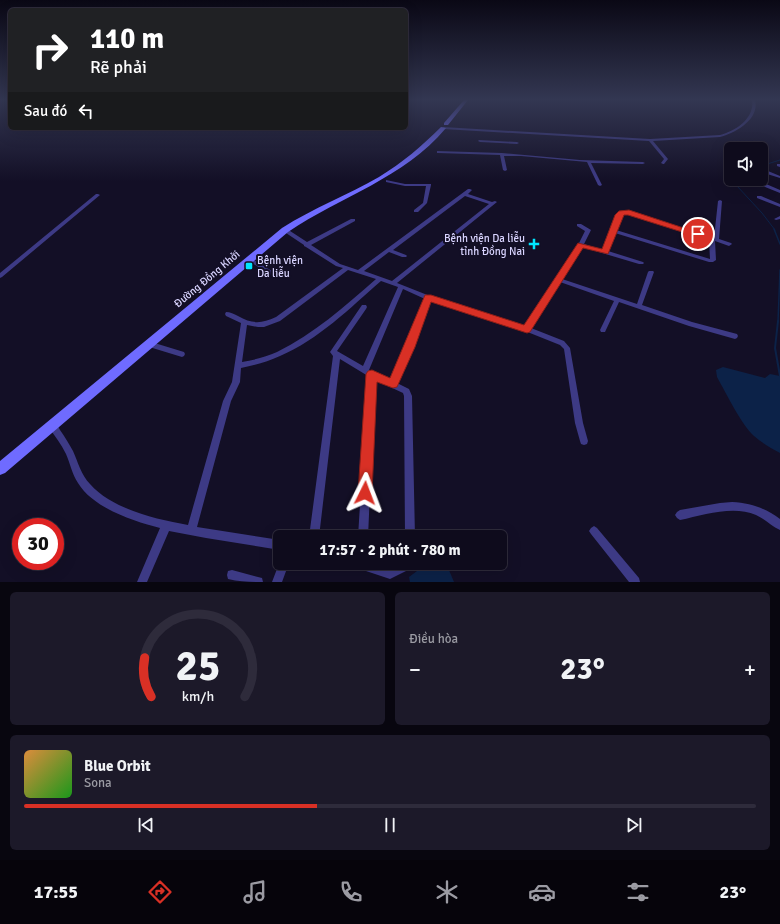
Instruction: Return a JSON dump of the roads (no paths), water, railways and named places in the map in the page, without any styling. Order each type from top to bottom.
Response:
[{"type":"main road","name":"Đường Đồng Khởi","points":[[0,469],[285,230],[308,216],[383,178],[426,145],[443,127]]},
{"type":"street","points":[[461,127],[650,140],[730,134],[738,127]]},
{"type":"street","points":[[650,140],[666,159],[663,163]]},
{"type":"street","points":[[480,141],[517,143]]},
{"type":"street","points":[[438,152],[502,154],[589,162],[643,163]]},
{"type":"street","points":[[502,154],[505,170]]},
{"type":"street","points":[[589,162],[600,185]]},
{"type":"street","points":[[768,173],[780,177]]},
{"type":"street","points":[[388,181],[405,185],[429,185],[427,199],[423,206],[416,211]]},
{"type":"street","points":[[766,186],[780,192]]},
{"type":"street","points":[[359,272],[468,192],[494,203],[393,283]]},
{"type":"street","points":[[0,276],[98,195]]},
{"type":"street","points":[[759,197],[780,206]]},
{"type":"street","points":[[612,231],[711,261],[713,260],[714,239],[720,201]]},
{"type":"street","points":[[605,252],[619,215],[629,212],[729,244]]},
{"type":"street","points":[[306,245],[353,220]]},
{"type":"street","points":[[527,329],[581,245],[588,230],[579,226]]},
{"type":"street","points":[[285,230],[338,265],[393,283],[428,298],[527,329],[562,343],[567,348],[579,423],[584,441]]},
{"type":"street","points":[[581,245],[641,263]]},
{"type":"street","points":[[389,250],[404,256]]},
{"type":"street","points":[[249,259],[278,277]]},
{"type":"street","points":[[228,314],[244,322],[260,326],[278,319],[347,268]]},
{"type":"street","points":[[639,306],[651,272]]},
{"type":"street","points":[[239,366],[268,360],[312,335],[380,279]]},
{"type":"street","points":[[559,280],[735,336]]},
{"type":"street","points":[[363,530],[368,373],[401,286]]},
{"type":"street","points":[[393,384],[410,347],[428,298]]},
{"type":"street","points":[[603,330],[618,299]]},
{"type":"street","points":[[364,307],[333,351],[368,373],[406,391],[408,396],[410,530]]},
{"type":"street","points":[[191,530],[227,401],[236,382],[244,322]]},
{"type":"street","points":[[148,344],[182,354]]},
{"type":"street","points":[[315,530],[338,355]]},
{"type":"street","points":[[52,425],[66,447],[75,472],[88,490],[107,505],[166,526],[273,544]]},
{"type":"street","points":[[680,515],[740,505],[765,515],[780,525]]},
{"type":"street","points":[[142,582],[166,526]]},
{"type":"street","points":[[594,531],[635,582]]},
{"type":"street","points":[[277,582],[281,570]]},
{"type":"street","points":[[374,570],[390,578],[401,570]]},
{"type":"street","points":[[232,575],[258,582]]},
{"type":"water","points":[[723,367],[765,378],[770,374],[780,376],[780,453],[757,439],[744,424],[717,377],[716,370]]},
{"type":"water","points":[[449,570],[454,582],[410,582],[409,577],[417,571]]},
{"type":"waterway","points":[[768,164],[780,160]]},
{"type":"waterway","points":[[737,186],[762,213],[775,230]]},
{"type":"waterway","points":[[774,229],[780,244]]},
{"type":"waterway","points":[[778,322],[780,270]]},
{"type":"waterway","points":[[778,321],[775,348],[780,376]]},
{"type":"place","name":"Bệnh viện Da liễu tỉnh Đồng Nai","points":[[534,244]]},
{"type":"place","name":"Bệnh viện Da liễu","points":[[249,266]]}]
